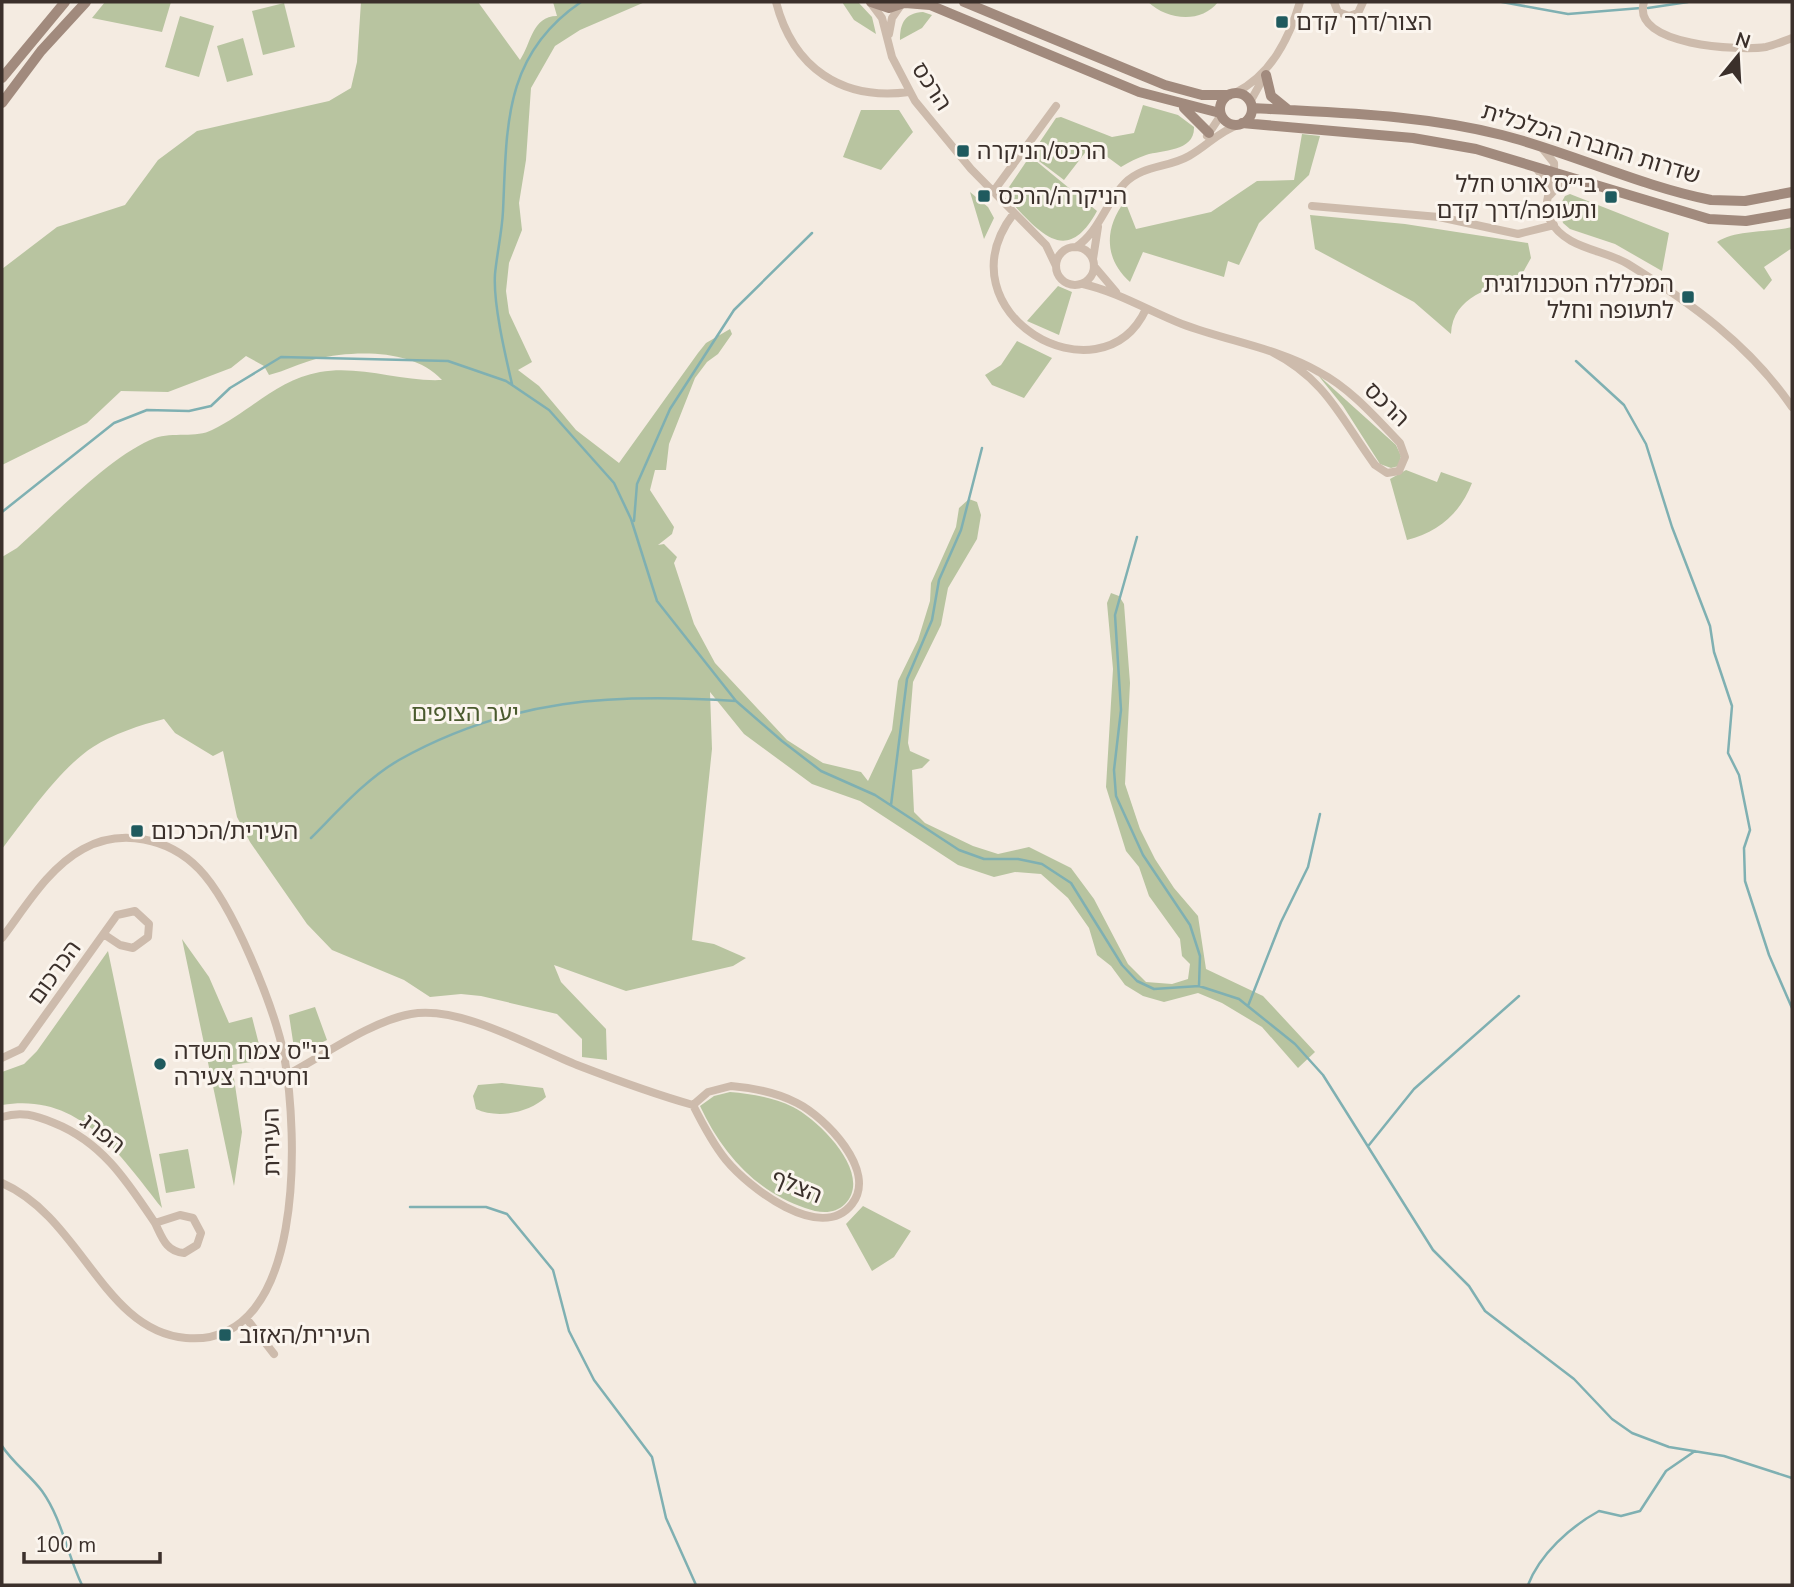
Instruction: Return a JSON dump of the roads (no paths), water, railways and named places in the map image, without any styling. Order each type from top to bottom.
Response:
[{"type":"main road","points":[[2,78],[65,2]]},
{"type":"main road","points":[[2,103],[41,51],[86,2]]},
{"type":"main road","points":[[871,2],[889,8],[905,3],[930,5],[1126,88],[1179,105],[1221,114],[1230,124],[1240,124],[1249,117],[1251,105],[1244,96],[1186,92],[964,2]]},
{"type":"main road","points":[[1266,75],[1271,96],[1283,107],[1293,111]]},
{"type":"main road","points":[[1221,114],[1222,102],[1232,94]]},
{"type":"main road","points":[[1179,105],[1196,117],[1209,133]]},
{"type":"main road","name":"שדרות החברה הכלכלית","points":[[1251,105],[1293,111],[1416,118],[1502,135],[1711,200],[1745,201],[1792,192]]},
{"type":"main road","name":"שדרות החברה הכלכלית","points":[[1240,124],[1413,138],[1487,151],[1709,219],[1746,221],[1792,213]]},
{"type":"street","points":[[775,2],[789,36],[800,52],[834,82],[873,95],[909,92]]},
{"type":"street","name":"הרכס","points":[[871,2],[882,18],[890,47],[909,92],[940,134],[1046,246],[1056,266]]},
{"type":"street","points":[[1251,105],[1287,36],[1300,2]]},
{"type":"street","points":[[1334,2],[1338,12],[1349,16],[1358,13],[1363,2]]},
{"type":"street","points":[[1644,2],[1642,8],[1646,19],[1654,29],[1677,41],[1732,47],[1766,47],[1792,38]]},
{"type":"street","name":"הרכס","points":[[890,47],[891,18],[905,3]]},
{"type":"street","points":[[1232,94],[1258,78],[1271,63]]},
{"type":"street","points":[[993,192],[1056,106]]},
{"type":"street","points":[[1202,146],[1221,114]]},
{"type":"street","points":[[1098,226],[1090,278],[1083,284],[1065,283],[1056,266],[1059,256],[1098,226],[1125,182],[1146,169],[1189,156],[1222,130],[1240,124]]},
{"type":"street","points":[[1539,146],[1550,155],[1555,172],[1548,197]]},
{"type":"street","points":[[1531,164],[1544,178],[1548,215],[1554,225],[1579,246],[1629,265],[1715,323],[1764,367],[1792,407]]},
{"type":"street","points":[[1548,197],[1559,185],[1583,181]]},
{"type":"street","points":[[1312,206],[1439,217],[1518,234],[1554,225]]},
{"type":"street","points":[[1014,213],[997,240],[993,268],[1001,299],[1029,333],[1061,347],[1090,348],[1129,334],[1146,309]]},
{"type":"street","name":"הרכס","points":[[1035,234],[1051,245],[1072,247]]},
{"type":"street","points":[[1072,247],[1090,253],[1094,262]]},
{"type":"street","name":"הרכס","points":[[1094,262],[1121,296]]},
{"type":"street","name":"הרכס","points":[[1083,284],[1121,296],[1146,309],[1272,352],[1309,366],[1339,384],[1400,443],[1405,457],[1399,471],[1387,473],[1375,465],[1327,394],[1298,367],[1272,352]]},
{"type":"street","name":"העירית","points":[[2,938],[46,880],[83,849],[125,838],[150,841],[175,851],[205,875],[233,922],[268,1004],[287,1075],[292,1145],[287,1214],[272,1279],[258,1306],[247,1318],[227,1331],[197,1338],[157,1333],[127,1312],[54,1219],[29,1199],[2,1183]]},
{"type":"street","name":"הכרכום","points":[[2,1058],[21,1049],[117,915],[129,910],[141,914],[149,924],[148,937],[133,948],[120,945],[105,935]]},
{"type":"street","points":[[287,1075],[393,1019],[419,1013],[437,1013],[465,1020],[623,1083],[693,1105]]},
{"type":"street","name":"הצלף","points":[[730,1086],[768,1091],[798,1103],[828,1125],[849,1154],[859,1176],[855,1199],[838,1215],[822,1218],[778,1203],[749,1184],[726,1160],[693,1105],[708,1092],[730,1086]]},
{"type":"street","name":"הפרג","points":[[2,1117],[26,1113],[79,1134],[110,1159],[155,1223],[166,1244],[177,1253],[193,1250],[200,1239],[199,1226],[186,1216],[155,1223]]},
{"type":"street","points":[[247,1318],[274,1354]]},
{"type":"waterway","points":[[512,384],[500,329],[495,286],[509,122],[523,69],[536,45],[555,23],[581,2]]},
{"type":"waterway","points":[[1502,2],[1568,14],[1641,8]]},
{"type":"waterway","points":[[1648,8],[1688,2]]},
{"type":"waterway","points":[[634,521],[637,484],[670,409],[734,310],[812,233]]},
{"type":"waterway","points":[[2,512],[114,423],[147,410],[189,411],[211,406],[230,388],[281,357],[448,361],[506,381],[549,410],[614,483],[631,519],[657,601],[736,701],[782,741],[821,771],[875,795],[959,850],[984,859],[1018,859],[1042,864],[1071,883],[1122,965],[1137,981],[1154,989],[1199,986],[1239,999],[1295,1044],[1323,1075],[1433,1250],[1469,1286],[1485,1311],[1574,1379],[1612,1419],[1632,1433],[1669,1447],[1724,1456],[1792,1478]]},
{"type":"waterway","points":[[1576,361],[1624,405],[1646,444],[1672,527],[1710,626],[1714,652],[1732,706],[1728,753],[1739,775],[1750,830],[1744,848],[1745,881],[1769,955],[1792,1008]]},
{"type":"waterway","points":[[891,805],[907,679],[932,620],[939,580],[961,530],[982,448]]},
{"type":"waterway","points":[[1137,537],[1115,615],[1121,710],[1114,770],[1116,796],[1143,855],[1190,925],[1200,956],[1199,986]]},
{"type":"waterway","points":[[311,838],[375,776],[440,739],[481,724],[563,704],[605,700],[647,698],[736,701]]},
{"type":"waterway","points":[[1248,1006],[1281,922],[1308,867],[1320,814]]},
{"type":"waterway","points":[[1369,1145],[1414,1089],[1519,996]]},
{"type":"waterway","points":[[410,1207],[486,1207],[507,1214],[553,1270],[569,1331],[594,1380],[652,1457],[666,1518],[696,1585]]},
{"type":"waterway","points":[[2,1446],[49,1502],[82,1585]]},
{"type":"waterway","points":[[1528,1585],[1548,1552],[1567,1533],[1599,1511],[1621,1516],[1640,1511],[1666,1471],[1695,1451]]},
{"type":"place","name":"הצור/דרך קדם","points":[[1282,22]]},
{"type":"place","name":"הרכס/הניקרה","points":[[963,151]]},
{"type":"place","name":"הניקרה/הרכס","points":[[984,196]]},
{"type":"place","name":"בי״ס אורט חלל ותעופה/דרך קדם","points":[[1611,197]]},
{"type":"place","name":"המכללה הטכנולוגית לתעופה וחלל","points":[[1688,297]]},
{"type":"place","name":"העירית/הכרכום","points":[[137,831]]},
{"type":"place","name":"בי\"ס צמח השדה וחטיבה צעירה","points":[[160,1064]]},
{"type":"place","name":"העירית/האזוב","points":[[225,1335]]},
{"type":"park label","name":"יער הצופים","points":[[465,713]]}]
